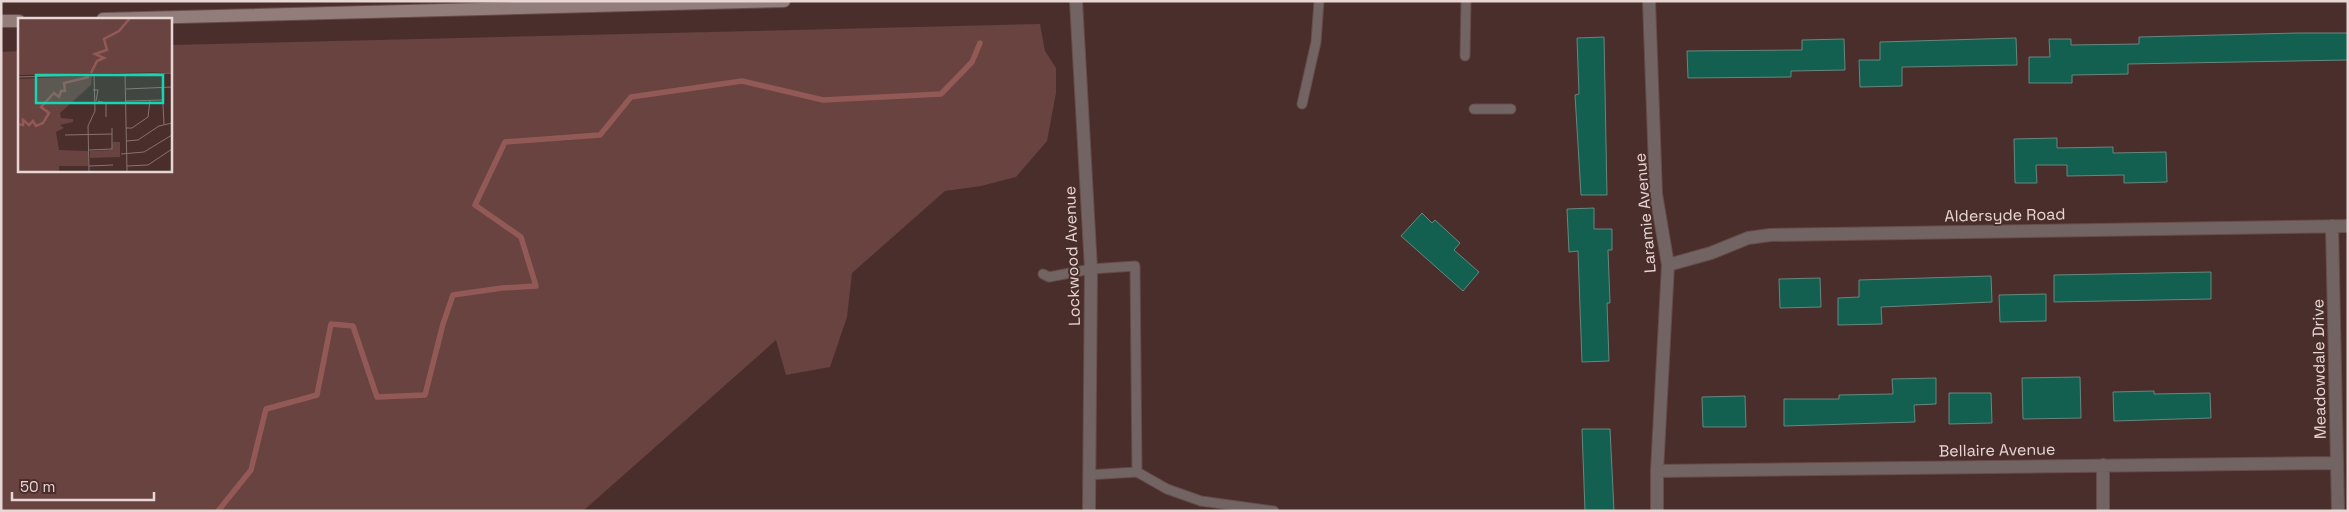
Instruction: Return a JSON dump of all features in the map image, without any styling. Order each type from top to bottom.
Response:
[{"type":"main road","points":[[141,18],[784,1]]},
{"type":"main road","points":[[1,21],[18,21]]},
{"type":"street","name":"Lockwood Avenue","points":[[1076,1],[1091,269],[1089,511]]},
{"type":"street","name":"Laramie Avenue","points":[[1649,1],[1656,194],[1668,264],[1657,471],[1657,511]]},
{"type":"street","name":"Meadowdale Drive","points":[[2332,226],[2338,511]]},
{"type":"street","name":"Aldersyde Road","points":[[1668,264],[1711,254],[1748,238],[1770,234],[2348,226]]},
{"type":"street","name":"Bellaire Avenue","points":[[1657,471],[2103,464],[2337,463]]},
{"type":"street","points":[[2103,464],[2103,511]]},
{"type":"lane","points":[[1302,104],[1316,42],[1319,1]]},
{"type":"lane","points":[[1466,1],[1466,56]]},
{"type":"lane","points":[[1474,109],[1510,109]]},
{"type":"lane","points":[[1043,274],[1049,276],[1091,269],[1135,266],[1137,472]]},
{"type":"lane","points":[[1088,475],[1137,472],[1167,489],[1201,501],[1274,511]]},
{"type":"shaded area","points":[[1040,24],[1045,51],[1056,68],[1056,93],[1047,141],[1016,177],[981,186],[945,191],[852,273],[847,317],[830,367],[786,375],[776,340],[583,511],[1,511],[1,52],[18,51],[18,171],[171,171],[171,45]]},
{"type":"building","points":[[2348,33],[2348,60],[2128,64],[2128,74],[2072,75],[2072,83],[2029,83],[2029,57],[2050,57],[2049,39],[2071,39],[2071,45],[2139,44],[2139,37]]},
{"type":"building","points":[[1604,37],[1607,195],[1581,195],[1575,95],[1579,94],[1577,38]]},
{"type":"building","points":[[2016,38],[2017,65],[1902,67],[1902,86],[1860,87],[1859,60],[1880,60],[1880,42]]},
{"type":"building","points":[[1844,39],[1845,70],[1791,71],[1791,77],[1688,78],[1687,51],[1802,50],[1802,40]]},
{"type":"building","points":[[2057,138],[2057,148],[2113,147],[2113,153],[2166,152],[2167,182],[2124,183],[2124,175],[2067,176],[2067,165],[2036,165],[2037,183],[2015,183],[2014,139]]},
{"type":"building","points":[[1594,208],[1594,229],[1612,229],[1612,250],[1608,250],[1610,303],[1607,303],[1609,361],[1582,362],[1578,251],[1569,252],[1567,209]]},
{"type":"building","points":[[1422,213],[1432,223],[1435,220],[1460,243],[1454,250],[1479,272],[1463,291],[1401,236]]},
{"type":"building","points":[[2211,272],[2211,299],[2054,302],[2054,275]]},
{"type":"building","points":[[1991,276],[1992,302],[1881,307],[1882,324],[1838,325],[1838,298],[1859,297],[1859,280]]},
{"type":"building","points":[[1820,278],[1821,307],[1780,308],[1779,279]]},
{"type":"building","points":[[2046,294],[2046,321],[2000,322],[1999,295]]},
{"type":"building","points":[[2080,377],[2081,418],[2023,419],[2022,378]]},
{"type":"building","points":[[1936,378],[1936,404],[1914,405],[1915,422],[1784,426],[1784,399],[1839,399],[1839,395],[1893,394],[1892,379]]},
{"type":"building","points":[[2154,391],[2154,394],[2210,393],[2211,418],[2114,421],[2113,392]]},
{"type":"building","points":[[1949,393],[1991,393],[1992,423],[1949,424]]},
{"type":"building","points":[[1745,396],[1746,427],[1703,427],[1702,397]]},
{"type":"building","points":[[1582,429],[1610,429],[1614,511],[1585,511]]},
{"type":"waterway","points":[[218,511],[251,470],[266,409],[317,395],[331,324],[353,326],[377,397],[425,395],[443,324],[453,295],[502,288],[536,286],[521,237],[475,205],[505,142],[600,135],[631,97],[742,81],[823,100],[941,94],[972,62],[980,43]]}]
